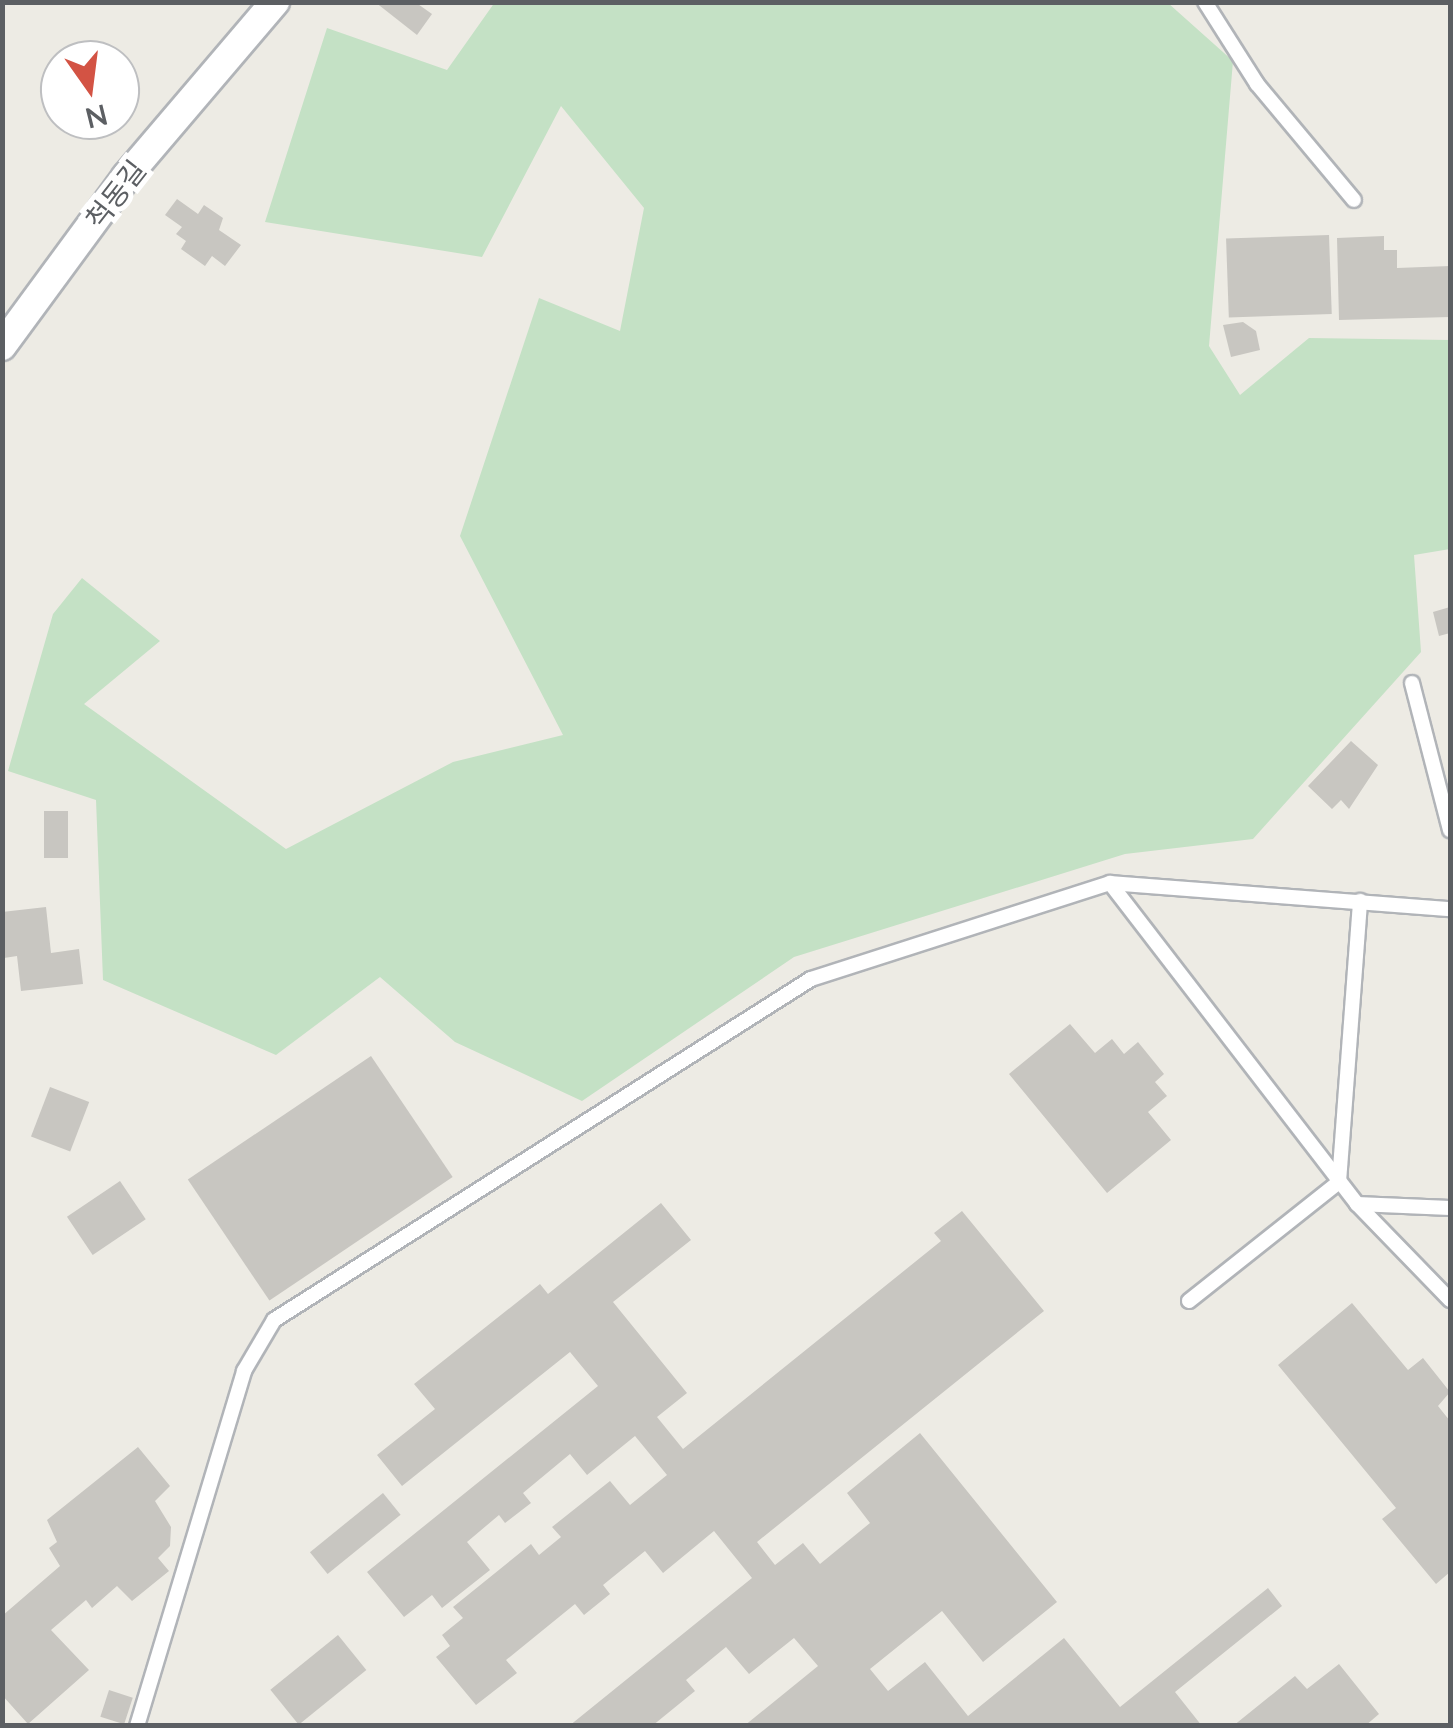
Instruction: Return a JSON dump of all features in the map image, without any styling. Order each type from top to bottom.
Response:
[{"type":"street","name":"척동길","points":[[2,346],[126,177],[275,2]]},
{"type":"lane","points":[[1206,2],[1257,84],[1354,200]]},
{"type":"lane","points":[[1412,683],[1450,830]]},
{"type":"lane","points":[[1110,883],[1357,1204],[1450,1300]]},
{"type":"lane","points":[[137,1726],[244,1371],[274,1320],[811,979],[1110,883],[1450,909]]},
{"type":"lane","points":[[1189,1301],[1340,1182],[1360,902]]},
{"type":"lane","points":[[1357,1204],[1450,1208]]},
{"type":"green space","points":[[495,2],[1168,3],[1233,61],[1209,346],[1240,395],[1309,338],[1450,340],[1450,549],[1414,555],[1421,652],[1253,839],[1125,854],[794,957],[582,1101],[455,1042],[380,977],[276,1055],[103,980],[96,800],[8,771],[53,614],[82,578],[160,641],[84,704],[286,849],[453,762],[563,735],[460,536],[539,298],[620,331],[644,208],[561,106],[482,257],[265,222],[327,28],[447,70]]},
{"type":"building","points":[[375,2],[415,2],[432,14],[417,35]]},
{"type":"building","points":[[177,199],[198,214],[204,205],[223,218],[219,230],[241,245],[225,266],[212,256],[205,266],[181,249],[186,241],[176,234],[182,227],[165,215]]},
{"type":"building","points":[[1329,235],[1332,314],[1229,318],[1226,239]]},
{"type":"building","points":[[1384,236],[1384,250],[1397,250],[1397,268],[1450,266],[1450,317],[1339,320],[1337,238]]},
{"type":"building","points":[[1243,322],[1256,331],[1260,350],[1231,357],[1223,325]]},
{"type":"building","points":[[1450,607],[1450,633],[1439,636],[1433,612]]},
{"type":"building","points":[[1351,741],[1378,765],[1349,809],[1341,800],[1332,809],[1308,786]]},
{"type":"building","points":[[44,811],[68,811],[68,858],[44,858]]},
{"type":"building","points":[[46,907],[51,953],[79,949],[83,984],[21,991],[17,956],[4,958],[2,912]]},
{"type":"building","points":[[1070,1024],[1095,1053],[1112,1039],[1124,1054],[1138,1042],[1164,1074],[1155,1082],[1167,1096],[1148,1112],[1171,1140],[1107,1193],[1009,1074]]},
{"type":"building","points":[[371,1056],[453,1177],[269,1301],[188,1180]]},
{"type":"building","points":[[50,1087],[89,1102],[70,1152],[31,1136]]},
{"type":"building","points":[[120,1181],[146,1219],[93,1255],[67,1217]]},
{"type":"building","points":[[661,1203],[691,1240],[613,1302],[687,1393],[657,1417],[683,1449],[941,1241],[934,1233],[962,1211],[1044,1311],[757,1542],[775,1565],[803,1543],[820,1564],[870,1523],[847,1493],[920,1433],[1057,1602],[983,1662],[942,1611],[870,1669],[888,1691],[925,1662],[968,1716],[1064,1638],[1120,1707],[1268,1588],[1282,1606],[1175,1692],[1202,1726],[744,1726],[818,1666],[794,1638],[749,1674],[726,1647],[686,1680],[695,1691],[652,1726],[569,1726],[752,1578],[714,1531],[663,1573],[645,1551],[603,1585],[610,1594],[584,1615],[575,1604],[506,1660],[517,1673],[476,1705],[436,1657],[450,1646],[442,1635],[463,1618],[453,1607],[531,1544],[539,1555],[561,1537],[552,1527],[610,1481],[630,1505],[667,1475],[635,1436],[587,1475],[570,1454],[523,1493],[531,1503],[505,1523],[499,1515],[467,1542],[490,1570],[442,1608],[432,1595],[404,1617],[367,1572],[598,1386],[570,1352],[402,1486],[377,1455],[435,1409],[414,1384],[540,1284],[548,1294]]},
{"type":"building","points":[[1352,1303],[1408,1370],[1423,1358],[1450,1392],[1438,1406],[1450,1421],[1450,1572],[1436,1584],[1382,1519],[1396,1508],[1278,1365]]},
{"type":"building","points":[[138,1447],[170,1486],[155,1501],[171,1527],[170,1546],[158,1558],[169,1571],[132,1601],[117,1586],[92,1608],[86,1600],[51,1630],[89,1670],[28,1724],[2,1695],[2,1616],[60,1566],[49,1548],[57,1542],[47,1520]]},
{"type":"building","points":[[383,1493],[401,1515],[328,1574],[310,1552]]},
{"type":"building","points":[[338,1635],[366,1670],[299,1725],[270,1690]]},
{"type":"building","points":[[1339,1664],[1379,1714],[1365,1726],[1233,1726],[1295,1676],[1307,1689]]},
{"type":"building","points":[[109,1690],[133,1698],[124,1724],[100,1717]]}]
